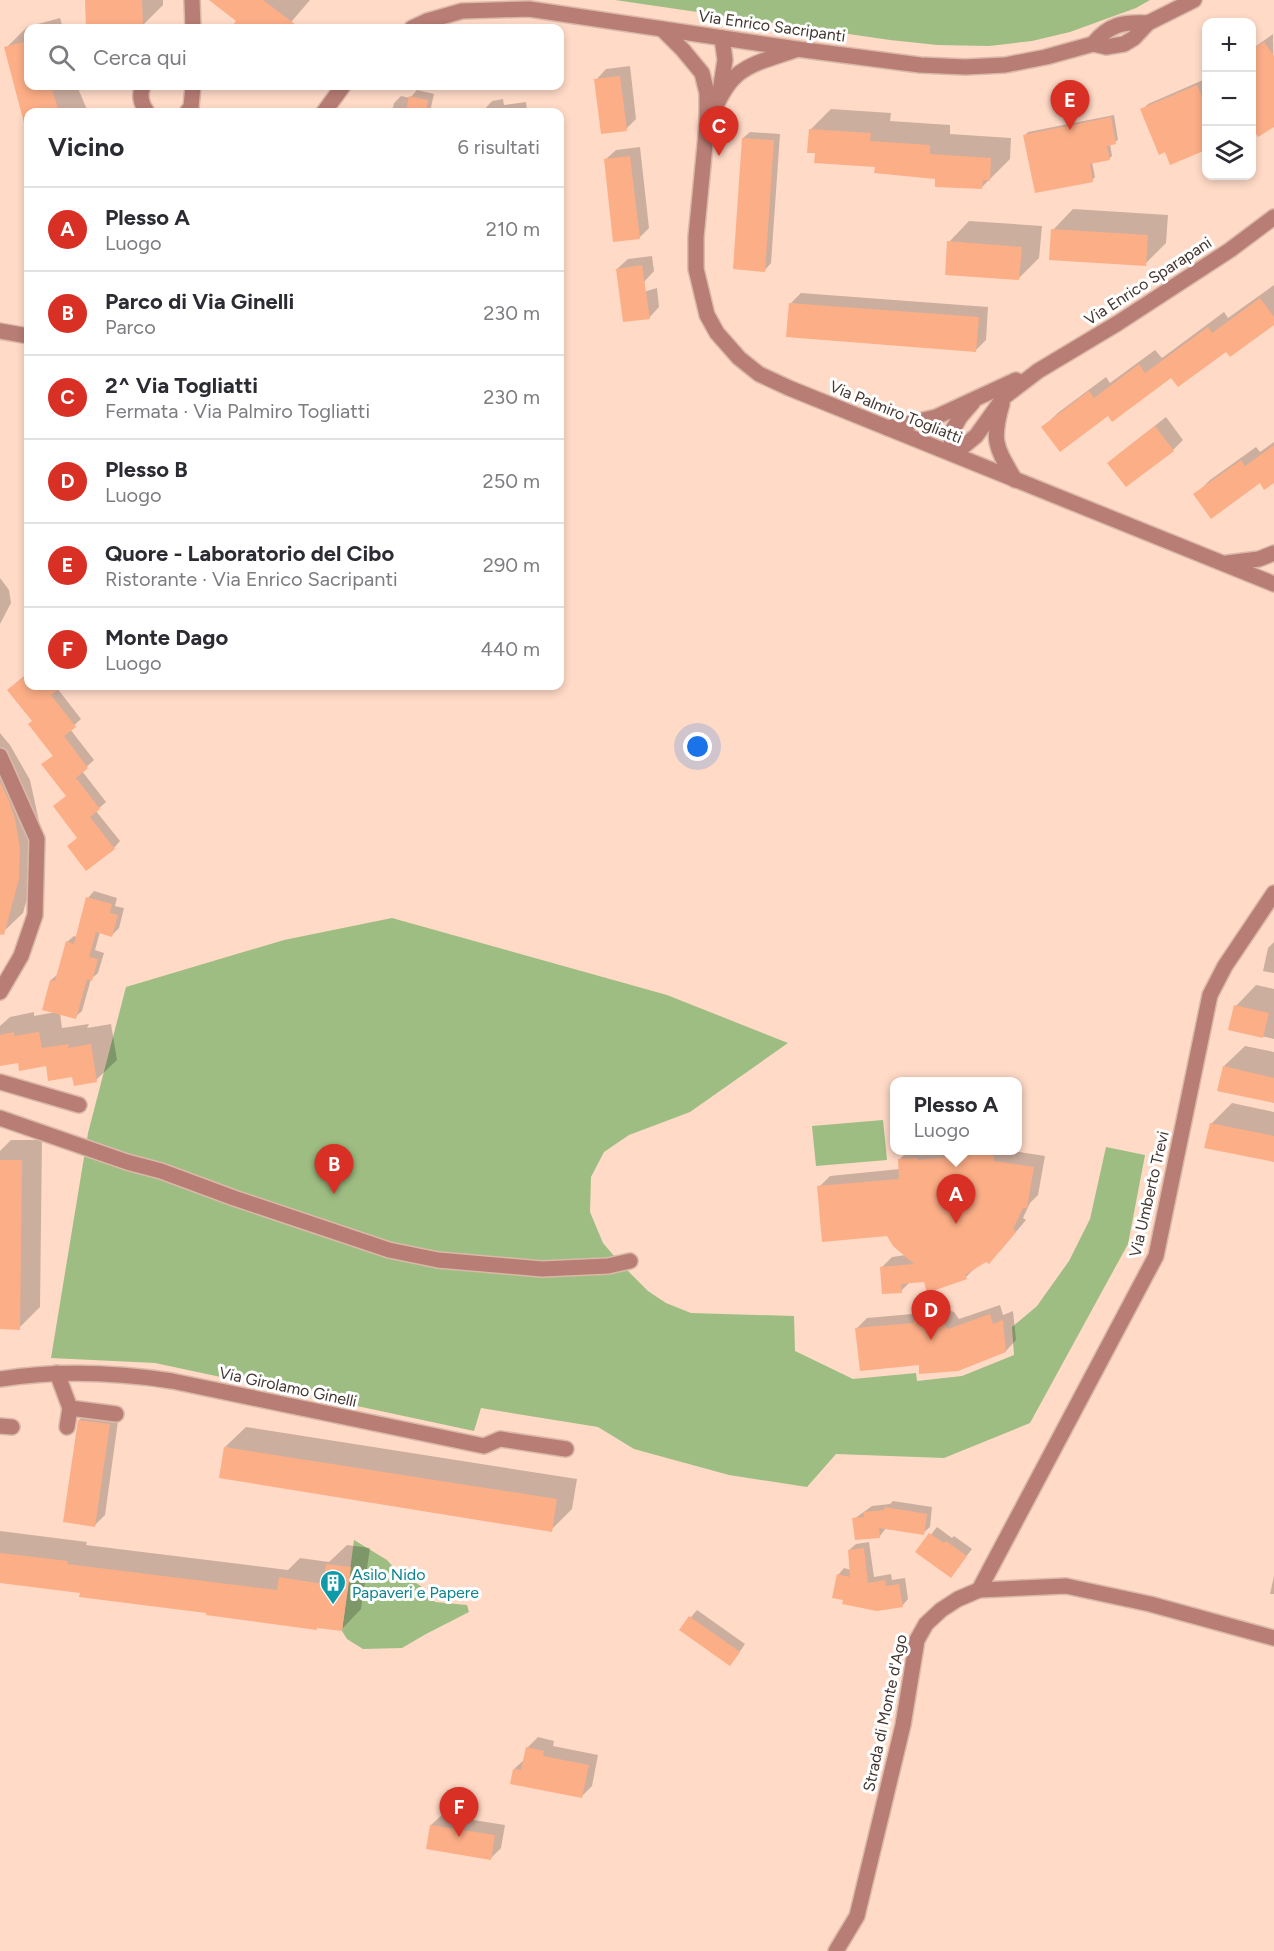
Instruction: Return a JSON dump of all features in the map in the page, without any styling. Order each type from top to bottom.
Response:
[{"type":"street","points":[[192,0],[193,24]]},
{"type":"street","name":"Via Enrico Sacripanti","points":[[420,24],[462,11],[529,9],[797,49],[920,65],[965,67],[1005,65],[1094,44],[1103,32],[1130,22],[1148,23],[1194,0]]},
{"type":"street","name":"Via Palmiro Togliatti","points":[[662,28],[702,73],[713,97]]},
{"type":"street","name":"Via Palmiro Togliatti","points":[[722,38],[707,124],[696,237],[696,269],[706,315],[717,333],[739,358],[759,374],[888,428],[1226,563],[1273,578]]},
{"type":"street","points":[[713,97],[736,76],[757,64],[797,49]]},
{"type":"street","points":[[141,90],[144,108]]},
{"type":"street","points":[[191,108],[193,90]]},
{"type":"street","points":[[327,108],[340,90]]},
{"type":"street","name":"Via Enrico Sparapani","points":[[977,397],[960,417],[950,435],[954,454],[976,436],[1004,397],[1038,371],[1118,323],[1230,250],[1274,217]]},
{"type":"street","points":[[0,331],[24,335]]},
{"type":"street","name":"Via Enrico Sparapani","points":[[888,428],[936,417],[1038,371]]},
{"type":"street","points":[[1004,397],[995,428],[998,452],[1015,480]]},
{"type":"street","points":[[1226,563],[1259,559],[1274,554]]},
{"type":"street","points":[[0,756],[37,839],[35,915],[21,956],[0,992]]},
{"type":"street","name":"Via Umberto Trevi","points":[[979,1590],[1156,1256],[1210,995],[1225,966],[1274,893]]},
{"type":"street","points":[[0,1082],[79,1105]]},
{"type":"street","points":[[0,1118],[389,1250],[438,1260],[542,1269],[608,1266],[630,1261]]},
{"type":"street","name":"Via Girolamo Ginelli","points":[[0,1379],[38,1373],[130,1374],[484,1446],[500,1439],[566,1449]]},
{"type":"street","points":[[57,1373],[70,1408],[67,1427]]},
{"type":"street","points":[[70,1408],[116,1414]]},
{"type":"street","name":"Strada di Monte d'Ago","points":[[836,1951],[857,1916],[903,1725],[917,1640],[926,1624],[941,1610],[958,1599],[979,1590],[1066,1586],[1150,1604],[1274,1638]]},
{"type":"green space","points":[[615,0],[1150,0],[1136,8],[1070,32],[1032,41],[989,46],[937,45],[890,40]]},
{"type":"green space","points":[[392,918],[667,995],[788,1043],[690,1112],[629,1135],[604,1152],[591,1177],[590,1212],[603,1243],[648,1291],[666,1303],[691,1313],[794,1316],[795,1351],[853,1379],[916,1373],[917,1381],[962,1376],[1014,1355],[1012,1327],[1037,1306],[1069,1261],[1090,1219],[1106,1147],[1145,1155],[1128,1244],[1030,1423],[944,1458],[836,1454],[807,1487],[729,1475],[634,1449],[598,1427],[481,1408],[474,1431],[155,1363],[51,1358],[88,1133],[126,987],[284,940]]},
{"type":"green space","points":[[883,1120],[887,1160],[816,1166],[812,1126]]},
{"type":"green space","points":[[354,1540],[387,1560],[395,1569],[422,1587],[435,1602],[467,1605],[469,1612],[402,1648],[363,1649],[347,1639],[342,1631]]},
{"type":"building","points":[[85,0],[142,0],[143,24],[86,24]]},
{"type":"building","points":[[209,0],[263,0],[295,24],[233,24],[236,21]]},
{"type":"building","points":[[24,42],[24,90],[52,90],[58,108],[24,108],[24,123],[4,47]]},
{"type":"building","points":[[1264,42],[1274,56],[1274,127],[1258,137],[1256,134],[1256,47]]},
{"type":"building","points":[[620,76],[627,131],[601,134],[594,79]]},
{"type":"building","points":[[1197,85],[1202,97],[1202,152],[1170,165],[1165,152],[1159,155],[1140,109]]},
{"type":"building","points":[[409,96],[428,100],[427,108],[407,108]]},
{"type":"building","points":[[1111,117],[1116,144],[1107,146],[1110,160],[1090,164],[1093,182],[1035,193],[1023,135]]},
{"type":"building","points":[[809,129],[871,133],[870,141],[930,145],[930,154],[991,158],[990,181],[983,180],[982,189],[935,187],[935,179],[874,173],[875,167],[814,163],[815,153],[807,153]]},
{"type":"building","points":[[742,138],[774,140],[765,272],[733,269]]},
{"type":"building","points":[[630,156],[640,239],[613,242],[604,159]]},
{"type":"building","points":[[1051,229],[1148,235],[1146,266],[1049,260]]},
{"type":"building","points":[[947,241],[1022,247],[1019,280],[945,275]]},
{"type":"building","points":[[642,265],[650,319],[623,322],[616,269]]},
{"type":"building","points":[[1260,298],[1274,317],[1274,325],[1230,357],[1226,352],[1178,387],[1171,378],[1112,422],[1108,416],[1060,452],[1041,427],[1089,391],[1094,398],[1139,364],[1145,373],[1208,327],[1212,333]]},
{"type":"building","points":[[789,303],[979,317],[976,352],[786,337]]},
{"type":"building","points":[[1155,426],[1174,451],[1126,487],[1107,463]]},
{"type":"building","points":[[1274,445],[1274,483],[1264,490],[1260,483],[1211,519],[1193,494],[1241,460],[1245,466]]},
{"type":"building","points":[[24,676],[24,690],[58,690],[51,695],[76,727],[64,736],[88,768],[76,778],[100,809],[90,817],[115,849],[86,871],[67,846],[77,838],[53,806],[66,796],[41,764],[53,756],[28,724],[32,721],[7,690]]},
{"type":"building","points":[[0,782],[15,819],[20,848],[19,879],[4,935],[0,934]]},
{"type":"building","points":[[86,897],[112,904],[110,913],[118,915],[112,937],[96,932],[89,957],[98,959],[92,981],[87,979],[76,1019],[42,1010],[50,980],[55,981],[66,941],[74,944]]},
{"type":"building","points":[[1234,1005],[1269,1013],[1263,1038],[1228,1030]]},
{"type":"building","points":[[14,1032],[14,1036],[39,1032],[42,1048],[69,1044],[68,1048],[91,1044],[97,1082],[74,1086],[72,1077],[48,1081],[46,1066],[19,1071],[18,1063],[0,1066],[0,1035]]},
{"type":"building","points":[[1223,1066],[1274,1078],[1274,1103],[1217,1091]]},
{"type":"building","points":[[1210,1123],[1274,1136],[1274,1162],[1204,1148]]},
{"type":"building","points":[[994,1155],[994,1161],[1034,1167],[1027,1208],[1023,1208],[1013,1229],[1016,1232],[989,1264],[986,1262],[965,1275],[967,1279],[927,1293],[924,1282],[901,1284],[902,1293],[882,1294],[880,1267],[914,1264],[893,1246],[887,1236],[822,1242],[817,1186],[899,1179],[898,1159],[917,1158],[918,1160]]},
{"type":"building","points":[[0,1160],[22,1160],[20,1330],[0,1329]]},
{"type":"building","points":[[990,1314],[993,1324],[1003,1320],[1006,1352],[958,1371],[919,1374],[919,1365],[860,1371],[855,1328],[934,1319],[943,1322],[948,1329]]},
{"type":"building","points":[[78,1420],[110,1424],[95,1527],[63,1522]]},
{"type":"building","points":[[224,1447],[557,1499],[552,1532],[219,1478]]},
{"type":"building","points":[[885,1507],[927,1514],[924,1535],[879,1528],[880,1538],[855,1540],[852,1518],[864,1517],[863,1512],[884,1510]]},
{"type":"building","points":[[929,1533],[944,1543],[946,1541],[967,1556],[951,1578],[915,1552]]},
{"type":"building","points":[[864,1548],[868,1583],[885,1580],[886,1586],[899,1584],[903,1607],[877,1611],[842,1604],[843,1600],[832,1598],[837,1574],[850,1577],[848,1550]]},
{"type":"building","points":[[0,1553],[68,1561],[67,1564],[277,1590],[279,1577],[323,1584],[326,1564],[351,1567],[342,1631],[317,1628],[317,1630],[206,1615],[206,1613],[79,1597],[80,1593],[0,1583]]},
{"type":"building","points":[[689,1616],[740,1652],[730,1666],[679,1630]]},
{"type":"building","points":[[526,1747],[544,1751],[543,1756],[589,1765],[582,1798],[510,1784],[513,1769],[521,1770]]},
{"type":"building","points":[[430,1825],[495,1835],[491,1860],[426,1849]]},
{"type":"place","name":"Quore - Laboratorio del Cibo","points":[[1070,130]]},
{"type":"place","name":"2^ Via Togliatti","points":[[719,156]]},
{"type":"place","name":"Parco di Via Ginelli","points":[[334,1194]]},
{"type":"place","name":"Plesso A","points":[[956,1224]]},
{"type":"place","name":"Plesso B","points":[[931,1340]]},
{"type":"place","name":"Asilo Nido Papaveri e Papere","points":[[333,1606]]},
{"type":"place","name":"Monte Dago","points":[[459,1837]]}]
